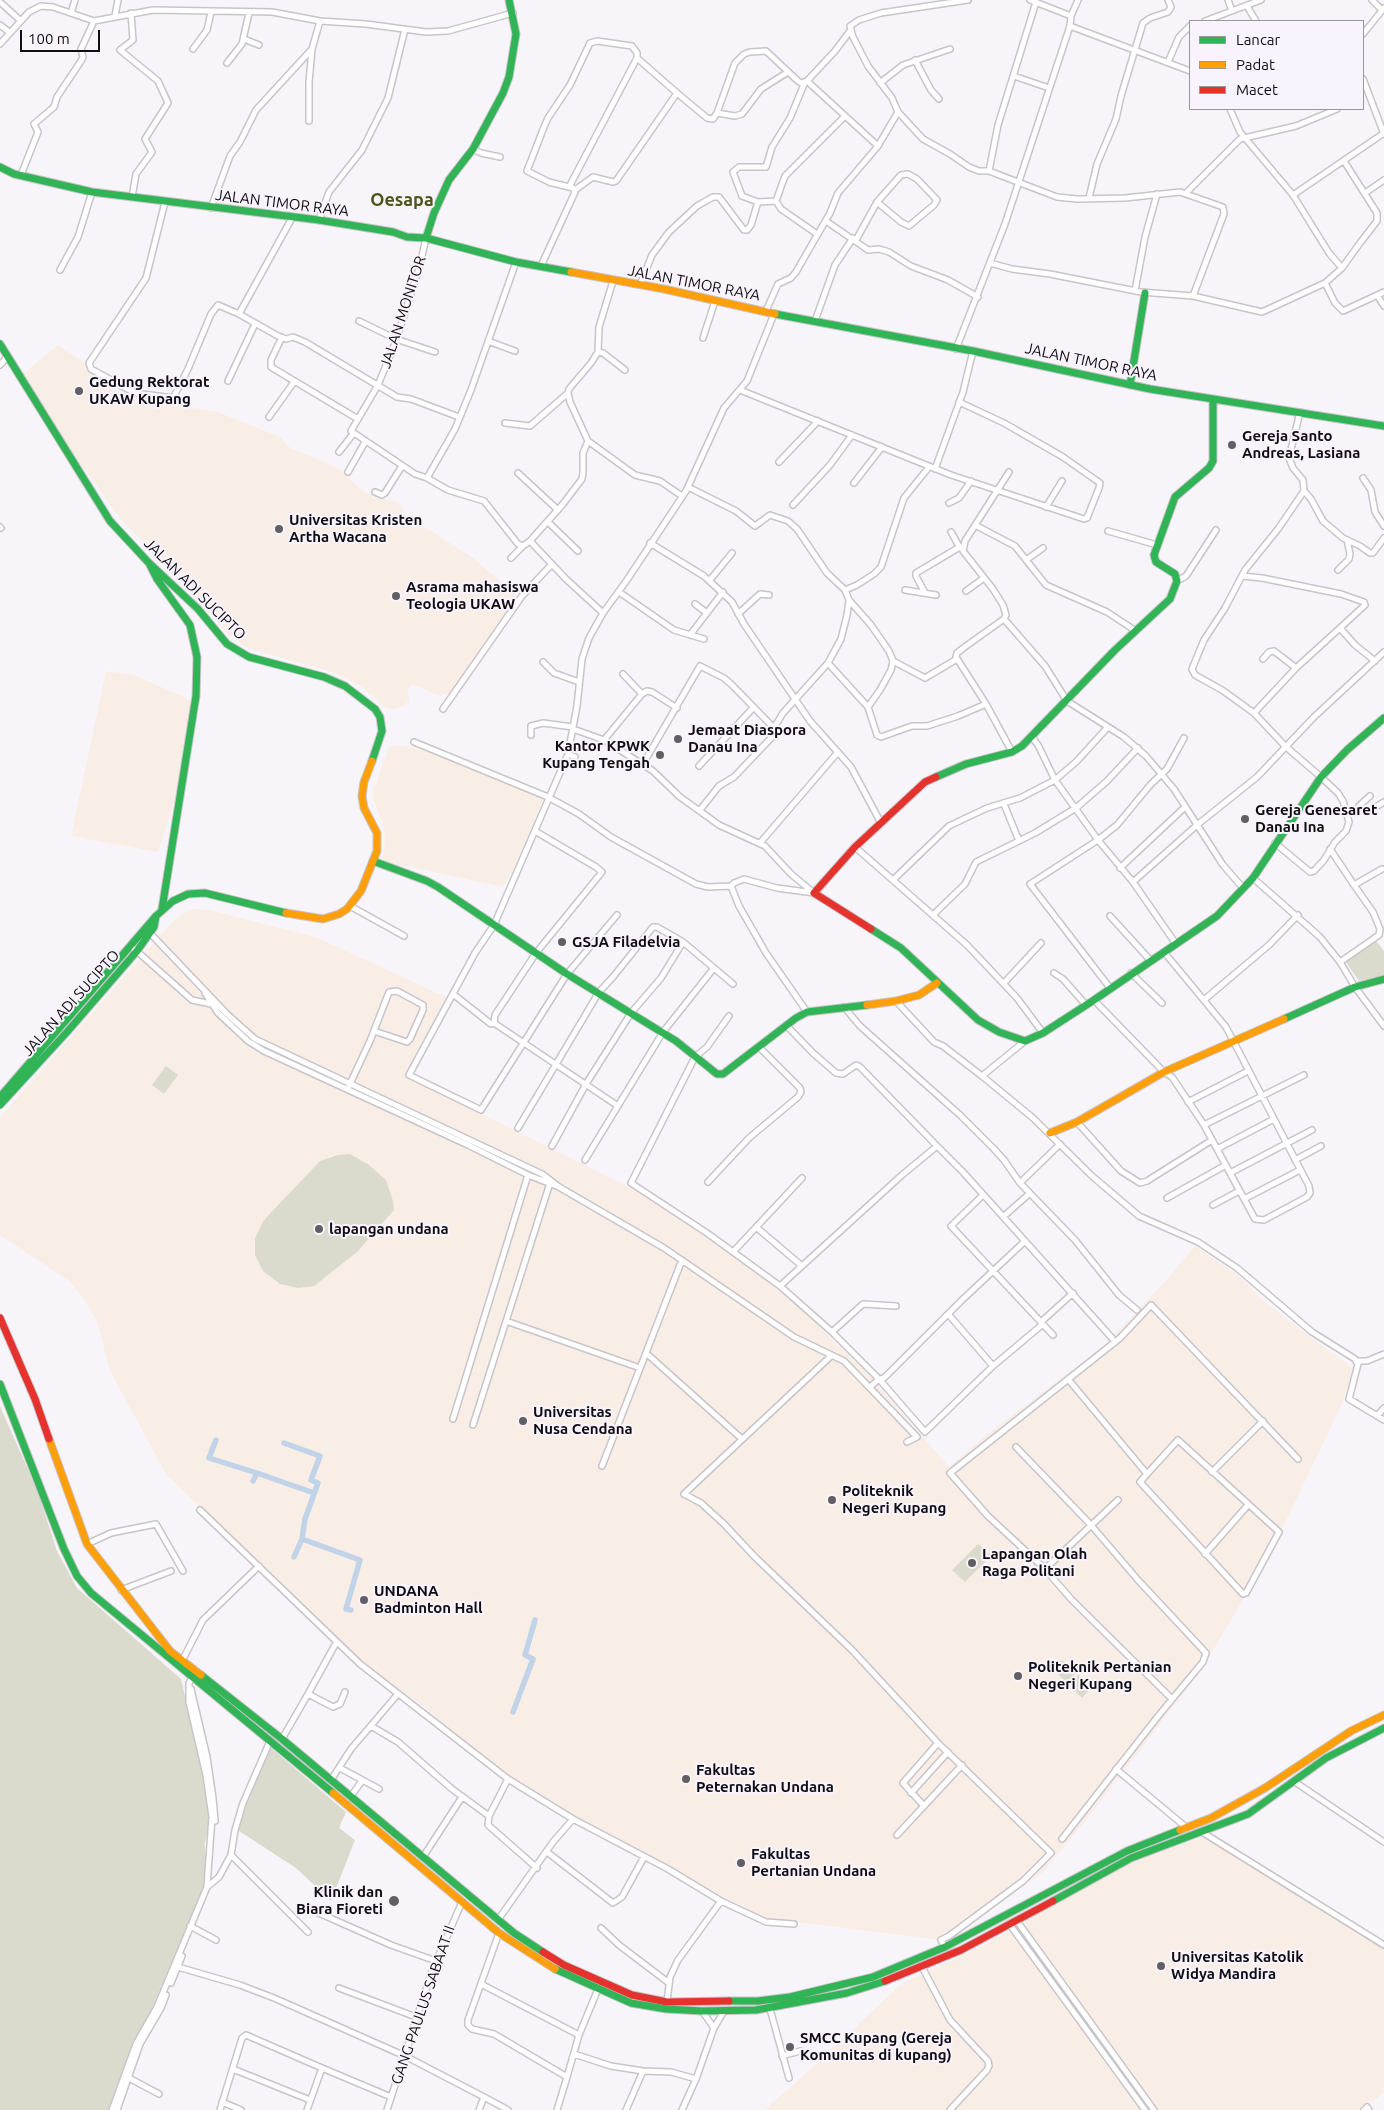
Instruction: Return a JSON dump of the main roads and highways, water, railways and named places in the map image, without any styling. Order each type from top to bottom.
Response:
[{"type":"main road","points":[[426,238],[434,213],[449,180],[473,149],[503,93],[509,77],[516,43],[513,12],[509,0]]},
{"type":"main road","name":"JALAN TIMOR RAYA","points":[[0,167],[21,176],[92,192],[319,220],[426,238],[516,262],[640,285],[815,322],[973,351],[1191,397],[1384,426]]},
{"type":"main road","points":[[1130,385],[1145,293]]},
{"type":"main road","name":"JALAN ADI SUCIPTO","points":[[0,344],[110,521],[148,562],[198,609],[221,638],[234,650],[249,656],[335,681],[364,699],[375,709],[380,717],[382,731],[380,742],[364,782],[362,796],[364,808],[377,833],[377,851],[361,891],[350,906],[339,914],[317,919],[292,915],[235,899],[198,892],[173,901],[156,916],[154,927],[148,931],[67,1032],[0,1105]]},
{"type":"main road","points":[[1213,399],[1212,461],[1208,468],[1175,497],[1156,545],[1154,555],[1156,562],[1175,574],[1177,581],[1170,598],[1067,701],[1012,752],[966,764],[925,782],[855,847],[814,892],[901,948],[978,1020],[999,1032],[1025,1041],[1043,1033],[1094,1000],[1217,916],[1253,878],[1321,777],[1347,750],[1384,718]]},
{"type":"main road","points":[[148,562],[157,579],[190,625],[197,657],[196,696],[162,909]]},
{"type":"main road","points":[[373,861],[427,881],[567,974],[662,1032],[714,1073],[720,1075],[786,1025],[807,1012],[896,1001],[929,990],[937,983]]},
{"type":"main road","name":"JALAN ADI SUCIPTO","points":[[0,1097],[134,948]]},
{"type":"main road","points":[[1050,1133],[1077,1122],[1164,1072],[1355,987],[1384,979]]},
{"type":"main road","points":[[0,1318],[35,1399],[87,1544],[129,1602],[159,1638],[182,1661],[282,1739],[498,1921],[538,1950],[596,1981],[632,1995],[667,2002],[790,2001],[848,1992],[922,1967],[1013,1923],[1131,1858],[1248,1814],[1334,1753],[1384,1728]]},
{"type":"main road","points":[[0,1384],[64,1549],[85,1587],[499,1933],[540,1960],[598,1989],[640,2005],[702,2011],[770,2008],[873,1977],[945,1947],[1127,1851],[1211,1818],[1265,1788],[1351,1731],[1384,1715]]},
{"type":"main road","points":[[116,1614],[129,1602]]},
{"type":"main road","points":[[1242,1800],[1248,1814]]},
{"type":"main road","points":[[437,1881],[442,1874]]},
{"type":"main road","points":[[917,1959],[922,1967]]},
{"type":"waterway","points":[[216,1440],[209,1458],[257,1473]]},
{"type":"waterway","points":[[284,1443],[320,1456],[311,1480],[318,1483],[305,1519],[302,1539],[294,1557]]},
{"type":"waterway","points":[[253,1481],[257,1473],[314,1493]]},
{"type":"waterway","points":[[302,1539],[360,1560],[346,1609],[351,1610]]},
{"type":"waterway","points":[[513,1712],[533,1659],[525,1655],[535,1620]]},
{"type":"place","name":"Gedung Rektorat UKAW Kupang","points":[[79,391]]},
{"type":"place","name":"Gereja Santo Andreas, Lasiana","points":[[1232,445]]},
{"type":"place","name":"Universitas Kristen Artha Wacana","points":[[279,529]]},
{"type":"place","name":"Asrama mahasiswa Teologia UKAW","points":[[396,596]]},
{"type":"place","name":"Jemaat Diaspora Danau Ina","points":[[678,739]]},
{"type":"place","name":"Kantor KPWK Kupang Tengah","points":[[660,755]]},
{"type":"place","name":"Gereja Genesaret Danau Ina","points":[[1245,819]]},
{"type":"place","name":"GSJA Filadelvia","points":[[562,942]]},
{"type":"place","name":"lapangan undana","points":[[319,1229]]},
{"type":"place","name":"Universitas Nusa Cendana","points":[[523,1421]]},
{"type":"place","name":"Politeknik Negeri Kupang","points":[[832,1500]]},
{"type":"place","name":"Lapangan Olah Raga Politani","points":[[972,1563]]},
{"type":"place","name":"UNDANA Badminton Hall","points":[[364,1600]]},
{"type":"place","name":"Politeknik Pertanian Negeri Kupang","points":[[1018,1676]]},
{"type":"place","name":"Fakultas Peternakan Undana","points":[[686,1779]]},
{"type":"place","name":"Fakultas Pertanian Undana","points":[[741,1863]]},
{"type":"place","name":"Klinik dan Biara Fioreti","points":[[394,1901]]},
{"type":"place","name":"Universitas Katolik Widya Mandira","points":[[1161,1966]]},
{"type":"place","name":"SMCC Kupang (Gereja Komunitas di kupang)","points":[[790,2047]]},
{"type":"district","name":"Oesapa","points":[[402,200]]}]
